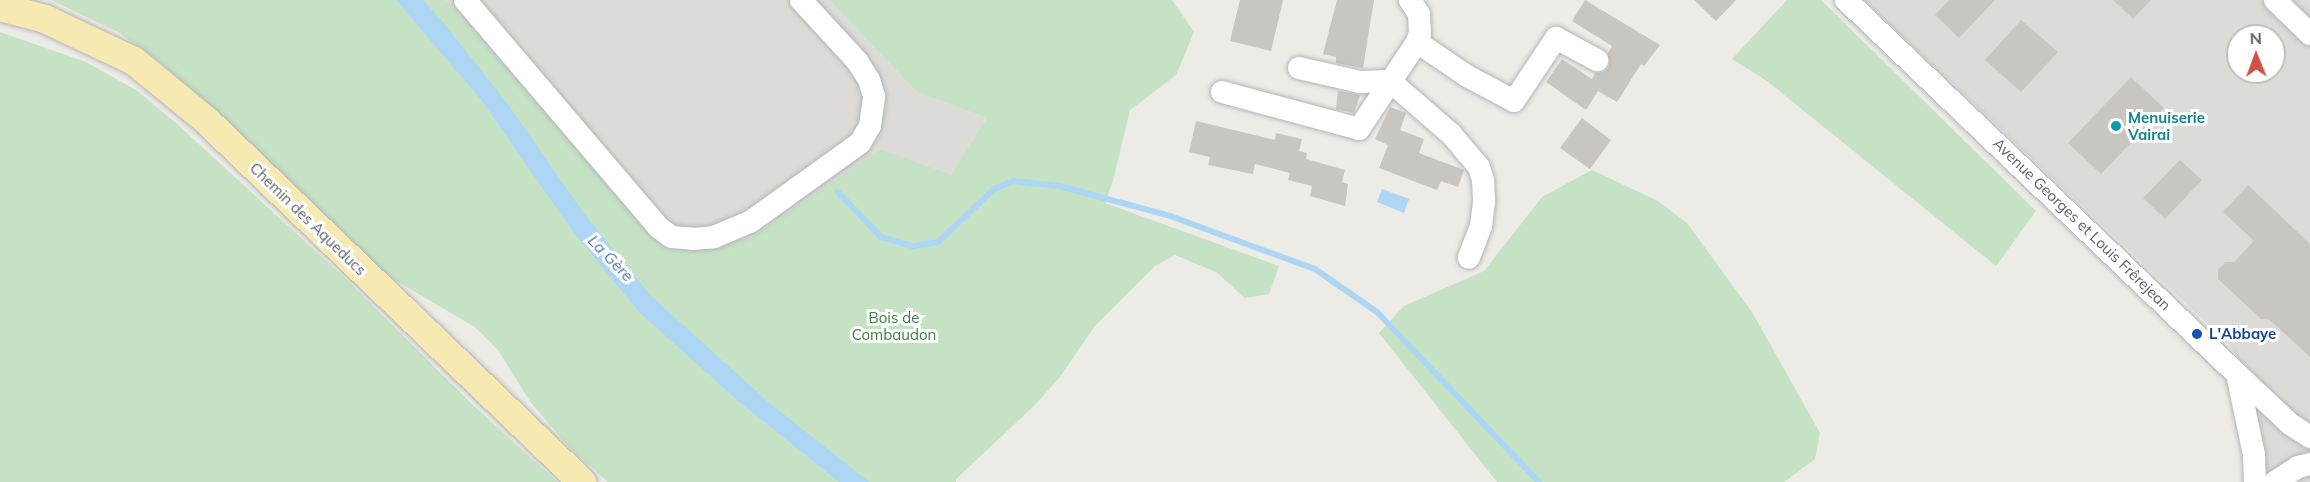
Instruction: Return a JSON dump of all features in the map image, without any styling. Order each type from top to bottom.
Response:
[{"type":"main road","name":"Chemin des Aqueducs","points":[[0,7],[45,19],[134,61],[207,121],[582,482]]},
{"type":"street","points":[[468,1],[658,227],[672,237],[693,239],[714,237],[750,222],[860,143],[870,126],[874,96],[869,80],[857,61],[801,0]]},
{"type":"street","points":[[1222,92],[1359,129],[1417,42],[1420,33],[1419,14],[1410,0]]},
{"type":"street","name":"Avenue Georges et Louis Frêrejean","points":[[1845,0],[2290,424],[2310,437]]},
{"type":"street","points":[[2275,0],[2310,34]]},
{"type":"street","points":[[1417,42],[1467,76],[1514,101],[1556,38],[1597,60]]},
{"type":"street","points":[[1299,68],[1360,82],[1390,81],[1451,134],[1479,167],[1484,202],[1481,226],[1469,258]]},
{"type":"street","points":[[2237,374],[2254,455],[2255,482]]},
{"type":"street","points":[[2275,482],[2298,467],[2310,464]]},
{"type":"shaded area","points":[[446,0],[829,0],[917,92],[987,118],[951,176],[880,149],[755,235],[694,251],[665,248]]},
{"type":"shaded area","points":[[1864,0],[2310,0],[2310,482],[2262,482],[2257,415],[2246,371],[2230,345]]},
{"type":"green space","name":"Bois de Combaudon","points":[[51,0],[446,0],[665,248],[694,251],[755,235],[880,149],[951,175],[987,118],[917,92],[829,0],[1172,0],[1194,32],[1176,75],[1130,110],[1113,181],[1105,203],[1279,266],[1269,294],[1245,298],[1216,272],[1175,255],[1155,266],[1094,327],[1060,377],[1034,406],[956,479],[956,482],[608,482],[570,448],[531,403],[498,350],[475,327],[374,268],[163,64],[118,32]]},
{"type":"green space","points":[[1787,0],[1821,0],[2036,211],[1996,266],[1767,81],[1732,59]]},
{"type":"green space","points":[[0,32],[86,62],[136,90],[176,123],[349,282],[473,405],[557,482],[0,482]]},
{"type":"green space","points":[[1592,170],[1658,201],[1687,223],[1752,312],[1820,433],[1815,459],[1784,482],[1497,482],[1379,333],[1404,306],[1484,271],[1542,197]]},
{"type":"water","name":"La Gère","points":[[396,0],[423,0],[443,22],[507,103],[583,212],[650,295],[767,401],[869,482],[839,482],[737,400],[639,312],[571,229],[482,101]]},
{"type":"water","points":[[1382,189],[1409,199],[1404,213],[1377,202]]},
{"type":"building","points":[[1240,0],[1283,0],[1271,51],[1230,41]]},
{"type":"building","points":[[1337,0],[1374,0],[1363,68],[1336,63],[1336,57],[1323,54]]},
{"type":"building","points":[[1585,0],[1660,45],[1644,66],[1641,64],[1617,102],[1598,91],[1586,110],[1546,82],[1562,59],[1592,79],[1595,73],[1604,72],[1609,66],[1608,53],[1612,46],[1572,21]]},
{"type":"building","points":[[1694,0],[1736,0],[1716,21]]},
{"type":"building","points":[[1949,0],[1995,0],[1959,38],[1935,15]]},
{"type":"building","points":[[2113,0],[2151,0],[2133,19]]},
{"type":"building","points":[[2021,20],[2058,52],[2021,92],[1985,60]]},
{"type":"building","name":"Menuiserie Vairai","points":[[2131,77],[2164,108],[2101,174],[2068,143]]},
{"type":"building","points":[[1338,91],[1360,95],[1354,113],[1336,109]]},
{"type":"building","points":[[1390,107],[1406,113],[1400,130],[1424,139],[1419,153],[1464,170],[1458,187],[1441,181],[1437,190],[1379,168],[1388,145],[1375,139]]},
{"type":"building","points":[[1582,118],[1611,140],[1590,169],[1560,148]]},
{"type":"building","points":[[1196,121],[1275,140],[1276,133],[1302,139],[1299,151],[1307,153],[1306,159],[1345,170],[1342,182],[1348,184],[1345,206],[1310,196],[1312,186],[1288,180],[1290,173],[1255,164],[1253,174],[1208,165],[1210,157],[1189,152]]},
{"type":"building","name":"Menuiserie Vairai","points":[[2180,160],[2202,180],[2165,219],[2143,198]]},
{"type":"building","points":[[2248,185],[2310,244],[2310,357],[2270,320],[2261,319],[2218,279],[2218,270],[2225,262],[2234,262],[2254,241],[2223,212]]},
{"type":"waterway","points":[[838,192],[881,237],[913,246],[938,242],[994,189],[1013,181],[1059,186],[1170,216],[1315,269],[1377,312],[1539,482]]},
{"type":"place","name":"Menuiserie Vairai","points":[[2116,126]]},
{"type":"place","name":"L'Abbaye","points":[[2197,334]]}]
